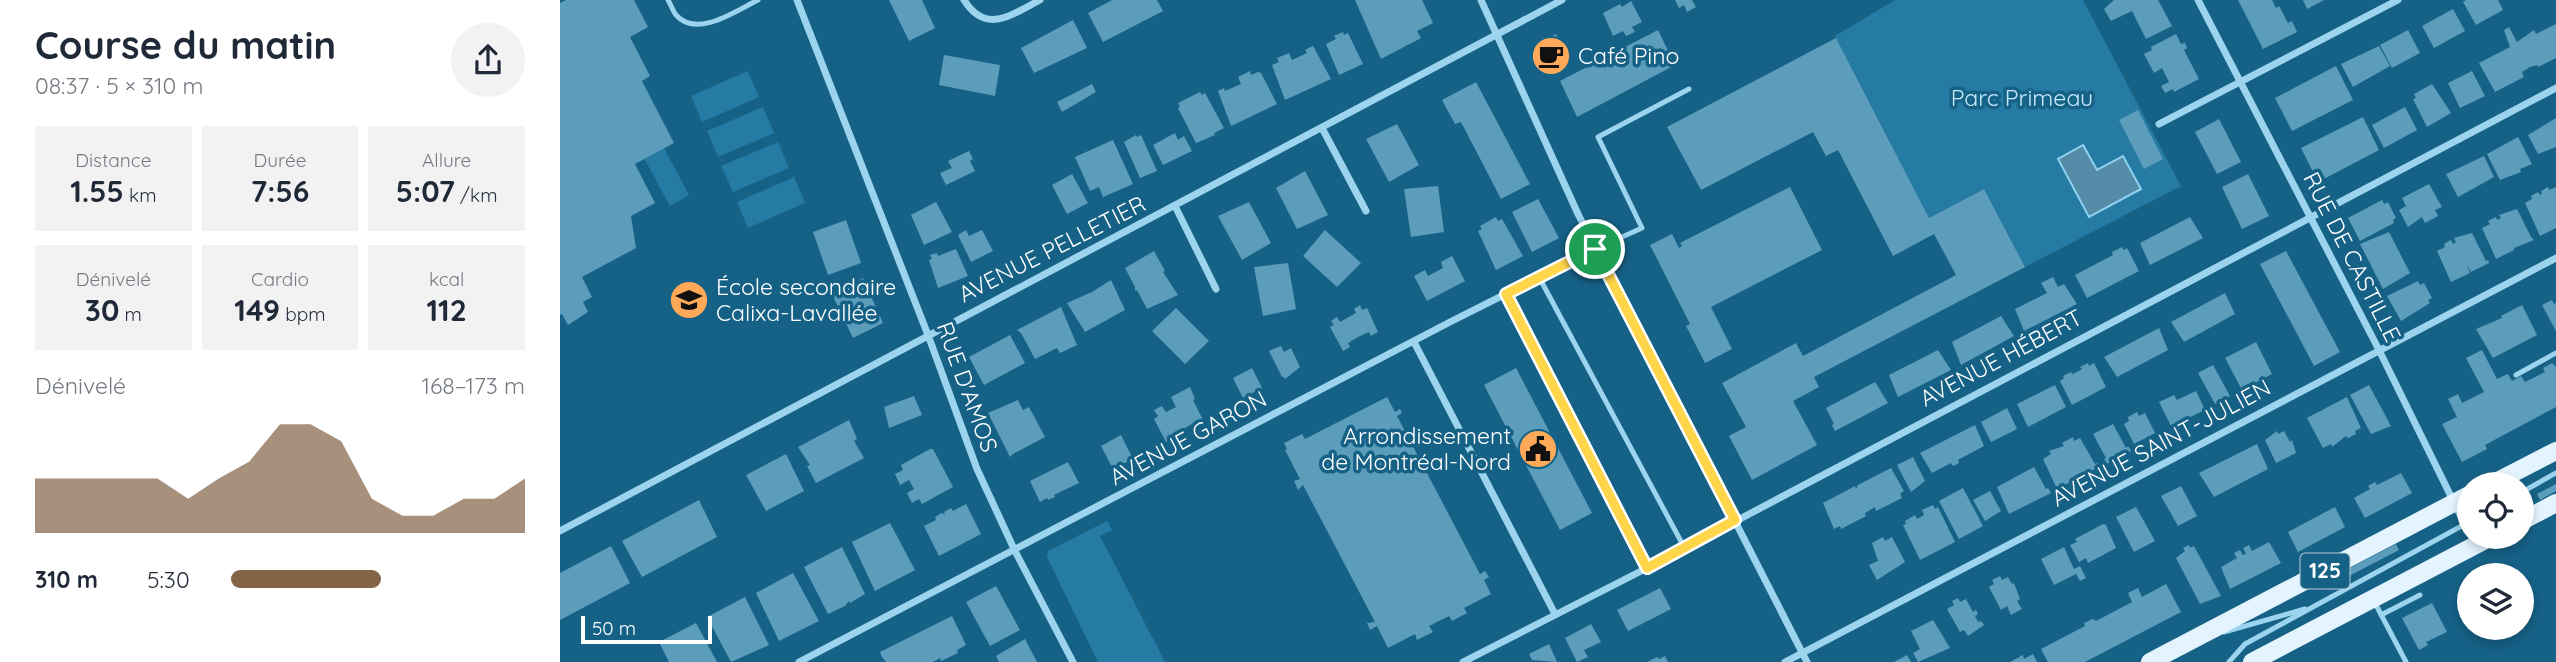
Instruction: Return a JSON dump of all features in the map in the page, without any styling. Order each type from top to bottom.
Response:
[{"type":"main road","points":[[2515,472],[2556,450]]},
{"type":"main road","name":"125","points":[[2150,662],[2457,502]]},
{"type":"main road","points":[[2534,515],[2556,503]]},
{"type":"main road","name":"125","points":[[2252,662],[2377,607],[2461,549]]},
{"type":"street","name":"RUE D'AMOS","points":[[797,0],[928,335],[977,469],[1015,551],[1073,662]]},
{"type":"street","points":[[964,0],[973,13],[985,20],[1008,17],[1040,0]]},
{"type":"street","points":[[1481,0],[1595,249],[1807,662]]},
{"type":"street","name":"AVENUE PELLETIER","points":[[560,531],[1562,0]]},
{"type":"street","name":"RUE DE CASTILLE","points":[[2198,0],[2379,350],[2457,490]]},
{"type":"street","points":[[2159,124],[2398,0]]},
{"type":"street","name":"AVENUE HÉBERT","points":[[1463,662],[1647,568],[2556,88]]},
{"type":"street","points":[[1322,128],[1366,211]]},
{"type":"street","points":[[1175,206],[1216,289]]},
{"type":"street","name":"AVENUE GARON","points":[[799,662],[1595,249]]},
{"type":"street","name":"AVENUE SAINT-JULIEN","points":[[1785,662],[2556,258]]},
{"type":"street","points":[[1414,342],[1555,614]]},
{"type":"lane","points":[[668,0],[677,16],[688,23],[700,24],[712,22],[758,0]]},
{"type":"lane","points":[[1595,249],[1642,228],[1598,137],[1689,89]]},
{"type":"lane","points":[[1539,276],[1684,547]]},
{"type":"lane","points":[[1506,294],[1647,568]]},
{"type":"lane","points":[[2515,375],[2556,353]]},
{"type":"lane","points":[[2534,485],[2556,473]]},
{"type":"lane","points":[[2229,662],[2245,644],[2457,528]]},
{"type":"lane","points":[[2406,662],[2377,607],[2420,595]]},
{"type":"lane","points":[[2195,639],[2259,623],[2318,604]]},
{"type":"green space","name":"Parc Primeau","points":[[1895,0],[2083,0],[2181,186],[2025,267],[1984,189],[1929,218],[1835,36]]},
{"type":"green space","points":[[748,71],[759,97],[702,122],[691,96]]},
{"type":"green space","points":[[763,107],[774,133],[718,157],[707,131]]},
{"type":"green space","points":[[778,142],[789,168],[733,192],[721,166]]},
{"type":"green space","points":[[664,148],[689,195],[670,206],[644,158]]},
{"type":"green space","points":[[794,177],[805,203],[748,228],[737,202]]},
{"type":"green space","points":[[1107,521],[1112,530],[1100,536],[1165,662],[1098,662],[1047,557],[1048,551]]},
{"type":"shaded area","points":[[2083,145],[2097,170],[2123,156],[2141,189],[2089,217],[2058,159]]},
{"type":"building","points":[[566,0],[634,0],[648,27],[630,37],[650,76],[642,81],[674,143],[635,164],[655,203],[631,216],[636,248],[582,277],[592,297],[583,302],[588,312],[568,325],[562,314],[560,315],[560,3]]},
{"type":"building","points":[[889,0],[922,0],[935,28],[909,41]]},
{"type":"building","points":[[1112,0],[1157,0],[1163,11],[1103,42],[1088,13]]},
{"type":"building","points":[[1355,0],[1422,0],[1433,23],[1417,31],[1421,38],[1381,59]]},
{"type":"building","points":[[1675,0],[1692,0],[1696,7],[1687,12],[1684,5],[1679,8]]},
{"type":"building","points":[[2114,0],[2158,0],[2172,26],[2146,39],[2132,11],[2111,21],[2104,9]]},
{"type":"building","points":[[2238,0],[2272,0],[2276,8],[2279,6],[2288,23],[2292,21],[2297,32],[2263,49]]},
{"type":"building","points":[[2303,0],[2324,0],[2307,9]]},
{"type":"building","points":[[2498,0],[2503,10],[2476,25],[2463,2]]},
{"type":"building","points":[[1631,1],[1642,22],[1632,27],[1635,32],[1626,36],[1623,31],[1613,36],[1603,13]]},
{"type":"building","points":[[2453,9],[2465,31],[2434,48],[2422,26]]},
{"type":"building","points":[[1073,20],[1087,48],[1034,73],[1021,48]]},
{"type":"building","points":[[2556,24],[2556,58],[2538,67],[2530,67],[2522,72],[2524,77],[2495,92],[2479,63],[2510,47],[2504,30],[2509,27],[2517,42],[2534,30],[2536,34]]},
{"type":"building","points":[[1658,30],[1675,65],[1577,117],[1560,81]]},
{"type":"building","points":[[2408,30],[2420,53],[2392,68],[2380,45]]},
{"type":"building","points":[[1343,32],[1344,35],[1348,33],[1363,64],[1339,75],[1326,44]]},
{"type":"building","points":[[1556,34],[1569,61],[1549,72],[1535,44]]},
{"type":"building","points":[[2176,34],[2181,44],[2185,43],[2187,48],[2184,50],[2199,79],[2174,92],[2173,89],[2165,93],[2161,86],[2169,82],[2162,68],[2154,73],[2144,54],[2152,50],[2151,47]]},
{"type":"building","points":[[1836,38],[1929,218],[1984,189],[2025,267],[1814,377],[1819,387],[1793,401],[1817,445],[1752,480],[1729,436],[1746,427],[1722,383],[1796,343],[1803,356],[1956,275],[1934,234],[1893,256],[1838,150],[1826,156],[1813,132],[1701,190],[1667,127]]},
{"type":"building","points":[[1313,46],[1331,79],[1285,100],[1272,65],[1279,62],[1277,58],[1289,53],[1292,60],[1307,53],[1305,50]]},
{"type":"building","points":[[2379,46],[2390,66],[2353,87],[2341,64]]},
{"type":"building","points":[[944,55],[1000,65],[995,96],[939,85]]},
{"type":"building","points":[[2336,66],[2353,100],[2292,131],[2275,98]]},
{"type":"building","points":[[1250,71],[1251,75],[1261,73],[1277,104],[1231,126],[1218,91],[1241,84],[1238,77]]},
{"type":"building","points":[[2472,71],[2485,96],[2460,108],[2448,83]]},
{"type":"building","points":[[1476,82],[1530,184],[1501,199],[1461,122],[1455,124],[1442,100]]},
{"type":"building","points":[[1092,84],[1096,92],[1062,112],[1057,102]]},
{"type":"building","points":[[2432,84],[2451,113],[2427,127],[2413,99],[2416,98],[2414,94]]},
{"type":"building","points":[[1200,92],[1202,95],[1205,93],[1224,128],[1196,143],[1178,103]]},
{"type":"building","points":[[2405,107],[2417,130],[2384,148],[2372,125]]},
{"type":"building","points":[[2138,110],[2163,159],[2144,169],[2119,120]]},
{"type":"building","points":[[2363,117],[2379,150],[2318,182],[2301,148]]},
{"type":"building","points":[[2556,118],[2556,147],[2538,154],[2528,135]]},
{"type":"building","points":[[2219,119],[2241,162],[2217,174],[2195,132]]},
{"type":"building","points":[[1397,124],[1419,165],[1389,182],[1366,139]]},
{"type":"building","points":[[1175,133],[1178,140],[1184,136],[1192,151],[1163,165],[1153,145]]},
{"type":"building","points":[[1141,135],[1157,171],[1140,178],[1124,142]]},
{"type":"building","points":[[2518,137],[2532,164],[2520,169],[2521,172],[2500,180],[2487,154]]},
{"type":"building","points":[[1113,140],[1133,184],[1103,197],[1099,187],[1090,191],[1075,157]]},
{"type":"building","points":[[969,151],[975,171],[946,185],[940,173],[952,168],[948,161]]},
{"type":"building","points":[[2484,156],[2494,177],[2458,197],[2446,174]]},
{"type":"building","points":[[1305,171],[1328,215],[1297,229],[1276,188]]},
{"type":"building","points":[[1072,174],[1088,203],[1067,214],[1052,185]]},
{"type":"building","points":[[2248,174],[2269,216],[2242,229],[2222,187]]},
{"type":"building","points":[[2429,184],[2442,207],[2435,210],[2438,216],[2425,223],[2422,217],[2408,227],[2399,210],[2406,206],[2402,198]]},
{"type":"building","points":[[1438,186],[1444,232],[1411,237],[1404,189]]},
{"type":"building","points":[[1790,187],[1822,250],[1711,307],[1732,349],[1705,363],[1686,326],[1690,324],[1650,245],[1672,234],[1679,248],[1682,246],[1680,243]]},
{"type":"building","points":[[2548,187],[2549,190],[2556,187],[2556,228],[2540,236],[2525,203],[2532,199],[2531,196],[2538,192],[2540,195],[2541,191]]},
{"type":"building","points":[[1538,199],[1559,238],[1532,252],[1512,212]]},
{"type":"building","points":[[2382,200],[2384,204],[2388,202],[2396,218],[2394,223],[2360,241],[2348,218]]},
{"type":"building","points":[[936,202],[952,232],[924,245],[911,215]]},
{"type":"building","points":[[1249,202],[1271,243],[1242,260],[1218,216]]},
{"type":"building","points":[[2517,209],[2534,240],[2496,259],[2482,228],[2490,224],[2488,221],[2501,218],[2499,215]]},
{"type":"building","points":[[1496,217],[1498,221],[1502,219],[1523,256],[1496,270],[1478,231],[1482,229],[1480,226]]},
{"type":"building","points":[[2190,217],[2203,238],[2150,265],[2140,243]]},
{"type":"building","points":[[846,220],[861,263],[828,275],[813,232]]},
{"type":"building","points":[[966,230],[969,236],[982,230],[993,251],[971,262],[958,235]]},
{"type":"building","points":[[1325,230],[1361,263],[1337,287],[1303,256]]},
{"type":"building","points":[[2389,232],[2410,273],[2383,289],[2360,244]]},
{"type":"building","points":[[2472,233],[2489,263],[2471,272],[2467,266],[2470,273],[2451,282],[2437,251],[2451,240],[2453,244],[2456,242],[2454,238]]},
{"type":"building","points":[[2122,247],[2124,250],[2127,248],[2139,271],[2087,298],[2075,275],[2113,255],[2112,252]]},
{"type":"building","points":[[956,249],[968,276],[938,288],[929,260],[932,259],[930,255],[937,253],[938,256]]},
{"type":"building","points":[[1154,251],[1165,271],[1163,272],[1178,295],[1147,309],[1125,268]]},
{"type":"building","points":[[2286,251],[2340,352],[2314,366],[2260,264]]},
{"type":"building","points":[[1452,256],[1465,281],[1427,301],[1414,276],[1425,270],[1428,276],[1443,268],[1441,262]]},
{"type":"building","points":[[1288,263],[1296,309],[1263,316],[1254,267]]},
{"type":"building","points":[[2053,277],[2058,287],[2064,284],[2077,304],[2024,331],[2015,309],[2047,293],[2041,283]]},
{"type":"building","points":[[863,278],[883,323],[853,338],[832,294]]},
{"type":"building","points":[[1111,280],[1125,310],[1085,332],[1067,303]]},
{"type":"building","points":[[2418,281],[2420,285],[2424,283],[2432,298],[2428,300],[2430,303],[2401,321],[2387,296]]},
{"type":"building","points":[[2225,293],[2235,314],[2184,342],[2171,322]]},
{"type":"building","points":[[2552,300],[2556,303],[2556,331],[2542,305]]},
{"type":"building","points":[[1360,305],[1362,310],[1367,308],[1378,332],[1371,336],[1369,332],[1358,337],[1348,343],[1350,347],[1343,351],[1330,327],[1334,325],[1331,321],[1337,317],[1340,322],[1356,313],[1354,309]]},
{"type":"building","points":[[2522,305],[2537,335],[2493,358],[2476,329],[2502,318],[2501,316]]},
{"type":"building","points":[[1061,307],[1077,345],[1060,353],[1057,348],[1035,359],[1017,330]]},
{"type":"building","points":[[1176,308],[1209,341],[1185,364],[1152,331]]},
{"type":"building","points":[[2001,316],[2014,336],[1961,365],[1952,342]]},
{"type":"building","points":[[2159,328],[2168,350],[2117,377],[2104,357]]},
{"type":"building","points":[[1010,335],[1025,363],[984,385],[969,357]]},
{"type":"building","points":[[2256,342],[2272,374],[2242,390],[2225,358]]},
{"type":"building","points":[[1281,346],[1284,352],[1291,348],[1300,367],[1285,379],[1269,351]]},
{"type":"building","points":[[1938,350],[1951,370],[1898,397],[1889,375]]},
{"type":"building","points":[[2482,350],[2497,379],[2508,374],[2512,381],[2521,376],[2525,382],[2545,372],[2543,368],[2552,363],[2556,367],[2556,407],[2485,445],[2487,449],[2462,462],[2442,424],[2457,417],[2448,399],[2458,394],[2462,403],[2484,392],[2466,358]]},
{"type":"building","points":[[2088,363],[2089,366],[2094,363],[2106,387],[2072,405],[2060,381],[2063,376],[2077,372]]},
{"type":"building","points":[[2213,365],[2230,396],[2215,404],[2198,373]]},
{"type":"building","points":[[1252,368],[1262,388],[1243,398],[1233,378]]},
{"type":"building","name":"Arrondissement de Montréal-Nord","points":[[1516,368],[1592,513],[1560,530],[1484,385]]},
{"type":"building","points":[[1875,382],[1888,403],[1835,431],[1826,408]]},
{"type":"building","points":[[2055,385],[2066,407],[2028,427],[2017,404]]},
{"type":"building","points":[[2369,385],[2391,426],[2371,434],[2350,395]]},
{"type":"building","points":[[1190,387],[1204,422],[1195,427],[1194,423],[1173,434],[1175,438],[1166,442],[1154,419],[1158,416],[1154,410],[1162,406],[1166,412],[1176,407],[1171,397]]},
{"type":"building","points":[[2196,391],[2205,410],[2171,426],[2159,402],[2174,395],[2177,400]]},
{"type":"building","points":[[914,396],[922,415],[889,428],[884,407]]},
{"type":"building","points":[[1387,397],[1395,412],[1400,409],[1402,413],[1397,416],[1480,574],[1485,571],[1489,577],[1484,580],[1491,594],[1464,608],[1467,613],[1452,621],[1449,616],[1429,626],[1433,632],[1417,640],[1415,634],[1388,648],[1377,626],[1370,630],[1367,623],[1375,622],[1303,485],[1298,490],[1294,481],[1300,479],[1284,443],[1302,434],[1305,439]]},
{"type":"building","points":[[2347,397],[2361,428],[2355,431],[2356,434],[2348,438],[2346,436],[2332,447],[2331,444],[2323,448],[2307,418]]},
{"type":"building","points":[[1018,400],[1023,410],[1029,407],[1045,437],[1010,457],[988,413]]},
{"type":"building","points":[[2007,408],[2017,429],[1991,442],[1981,422]]},
{"type":"building","points":[[2137,412],[2139,416],[2145,413],[2155,433],[2134,444],[2124,424],[2129,421],[2128,417]]},
{"type":"building","points":[[849,420],[857,439],[854,441],[864,458],[816,483],[807,466],[810,465],[798,447]]},
{"type":"building","points":[[2113,424],[2126,448],[2128,446],[2131,451],[2107,464],[2093,434]]},
{"type":"building","points":[[1975,425],[1984,446],[1958,460],[1959,463],[1953,466],[1951,463],[1932,473],[1920,453]]},
{"type":"building","points":[[2277,431],[2278,434],[2284,431],[2290,442],[2292,440],[2296,453],[2276,463],[2265,440]]},
{"type":"building","points":[[1121,435],[1133,459],[1113,469],[1101,446]]},
{"type":"building","points":[[2073,437],[2074,441],[2080,438],[2099,467],[2057,489],[2043,459],[2051,454],[2049,451],[2064,446],[2062,443]]},
{"type":"building","points":[[2257,444],[2268,469],[2214,497],[2199,473]]},
{"type":"building","points":[[933,449],[953,487],[922,504],[919,499],[912,503],[907,493],[914,489],[909,480],[900,485],[895,474],[903,470],[901,465]]},
{"type":"building","points":[[786,454],[804,491],[766,511],[746,475]]},
{"type":"building","points":[[1913,457],[1925,481],[1911,492],[1897,465]]},
{"type":"building","points":[[1068,462],[1079,483],[1040,502],[1030,481]]},
{"type":"building","points":[[2034,467],[2051,493],[2009,514],[1997,487]]},
{"type":"building","points":[[1891,468],[1904,491],[1900,494],[1902,498],[1876,511],[1875,507],[1865,513],[1866,516],[1841,529],[1840,526],[1834,529],[1823,503],[1855,486],[1856,489],[1858,485]]},
{"type":"building","points":[[2401,473],[2412,493],[2365,518],[2354,498],[2370,489],[2368,486],[2375,482],[2377,485]]},
{"type":"building","points":[[2556,484],[2556,491],[2540,500],[2537,494]]},
{"type":"building","points":[[2181,486],[2197,516],[2178,526],[2161,496]]},
{"type":"building","points":[[1963,488],[1983,526],[1959,539],[1939,501]]},
{"type":"building","points":[[1990,491],[2001,511],[1985,521],[1973,500]]},
{"type":"building","points":[[699,500],[717,537],[642,577],[622,541]]},
{"type":"building","points":[[966,504],[981,534],[939,556],[924,526],[936,520],[935,517],[942,513],[945,515],[944,512],[951,508],[953,511]]},
{"type":"building","points":[[1933,505],[1935,509],[1938,507],[1955,542],[1920,560],[1903,525],[1915,515],[1917,519],[1924,515],[1922,510]]},
{"type":"building","points":[[2136,507],[2155,541],[2134,552],[2116,517]]},
{"type":"building","points":[[2335,507],[2345,527],[2298,552],[2288,532]]},
{"type":"building","points":[[890,523],[915,570],[875,591],[852,542]]},
{"type":"building","points":[[2103,524],[2106,525],[2116,548],[2088,563],[2086,558],[2079,562],[2070,545],[2077,542],[2075,539]]},
{"type":"building","points":[[1883,537],[1885,541],[1892,537],[1905,562],[1877,580],[1869,565],[1878,561],[1872,543]]},
{"type":"building","points":[[2269,542],[2281,563],[2230,589],[2221,567],[2237,558],[2234,553],[2240,550],[2243,555],[2246,554],[2243,548],[2249,545],[2252,551]]},
{"type":"building","points":[[2396,544],[2399,550],[2330,586],[2327,580]]},
{"type":"building","points":[[2189,545],[2190,548],[2194,546],[2221,596],[2200,604],[2176,558],[2185,551],[2183,548]]},
{"type":"building","points":[[611,546],[630,583],[560,620],[560,573]]},
{"type":"building","points":[[842,547],[865,594],[828,614],[804,567]]},
{"type":"building","points":[[2064,547],[2074,569],[2080,566],[2086,578],[2080,581],[2076,574],[2054,585],[2041,559]]},
{"type":"building","points":[[793,573],[819,621],[779,641],[756,593]]},
{"type":"building","points":[[2000,576],[2002,580],[2008,577],[2012,584],[2014,583],[2020,599],[2017,601],[2022,609],[2011,615],[2007,606],[2001,610],[1989,587],[1994,584],[1992,580]]},
{"type":"building","points":[[2166,584],[2181,612],[2085,662],[2048,662],[2041,649],[2085,626],[2084,623],[2093,619],[2096,621],[2132,602],[2128,593],[2138,588],[2142,597]]},
{"type":"building","points":[[996,586],[1020,630],[990,646],[966,602]]},
{"type":"building","points":[[1660,588],[1671,609],[1628,631],[1617,610]]},
{"type":"building","points":[[745,597],[769,645],[731,662],[707,617]]},
{"type":"building","points":[[1958,598],[1960,602],[1966,599],[1973,612],[1976,610],[1978,622],[1981,621],[1984,625],[1968,636],[1964,630],[1960,632],[1947,609],[1954,605],[1952,601]]},
{"type":"building","points":[[2432,603],[2447,632],[2426,642],[2428,645],[2419,650],[2402,618]]},
{"type":"building","points":[[952,616],[966,645],[957,650],[958,653],[933,662],[886,662],[882,657],[880,652]]},
{"type":"building","points":[[1933,620],[1950,648],[1918,662],[1913,653],[1920,649],[1911,631]]},
{"type":"building","points":[[696,623],[717,662],[669,662],[659,642]]},
{"type":"building","points":[[1591,624],[1601,642],[1584,650],[1588,657],[1577,662],[1565,638]]},
{"type":"building","points":[[1025,639],[1037,662],[999,662],[996,656]]},
{"type":"building","points":[[1549,644],[1557,662],[1532,660],[1529,654]]},
{"type":"building","points":[[2033,654],[2037,662],[2010,662],[2023,655],[2024,659]]},
{"type":"building","points":[[1907,655],[1911,662],[1894,662]]},
{"type":"building","points":[[1665,656],[1668,662],[1647,662],[1657,657],[1659,659]]},
{"type":"place","name":"Café Pino","points":[[1551,56]]},
{"type":"place","name":"École secondaire Calixa-Lavallée","points":[[689,300]]},
{"type":"place","name":"Arrondissement de Montréal-Nord","points":[[1538,449]]},
{"type":"route","points":[[1595,249],[1735,520],[1647,568],[1506,294],[1595,249]]}]
